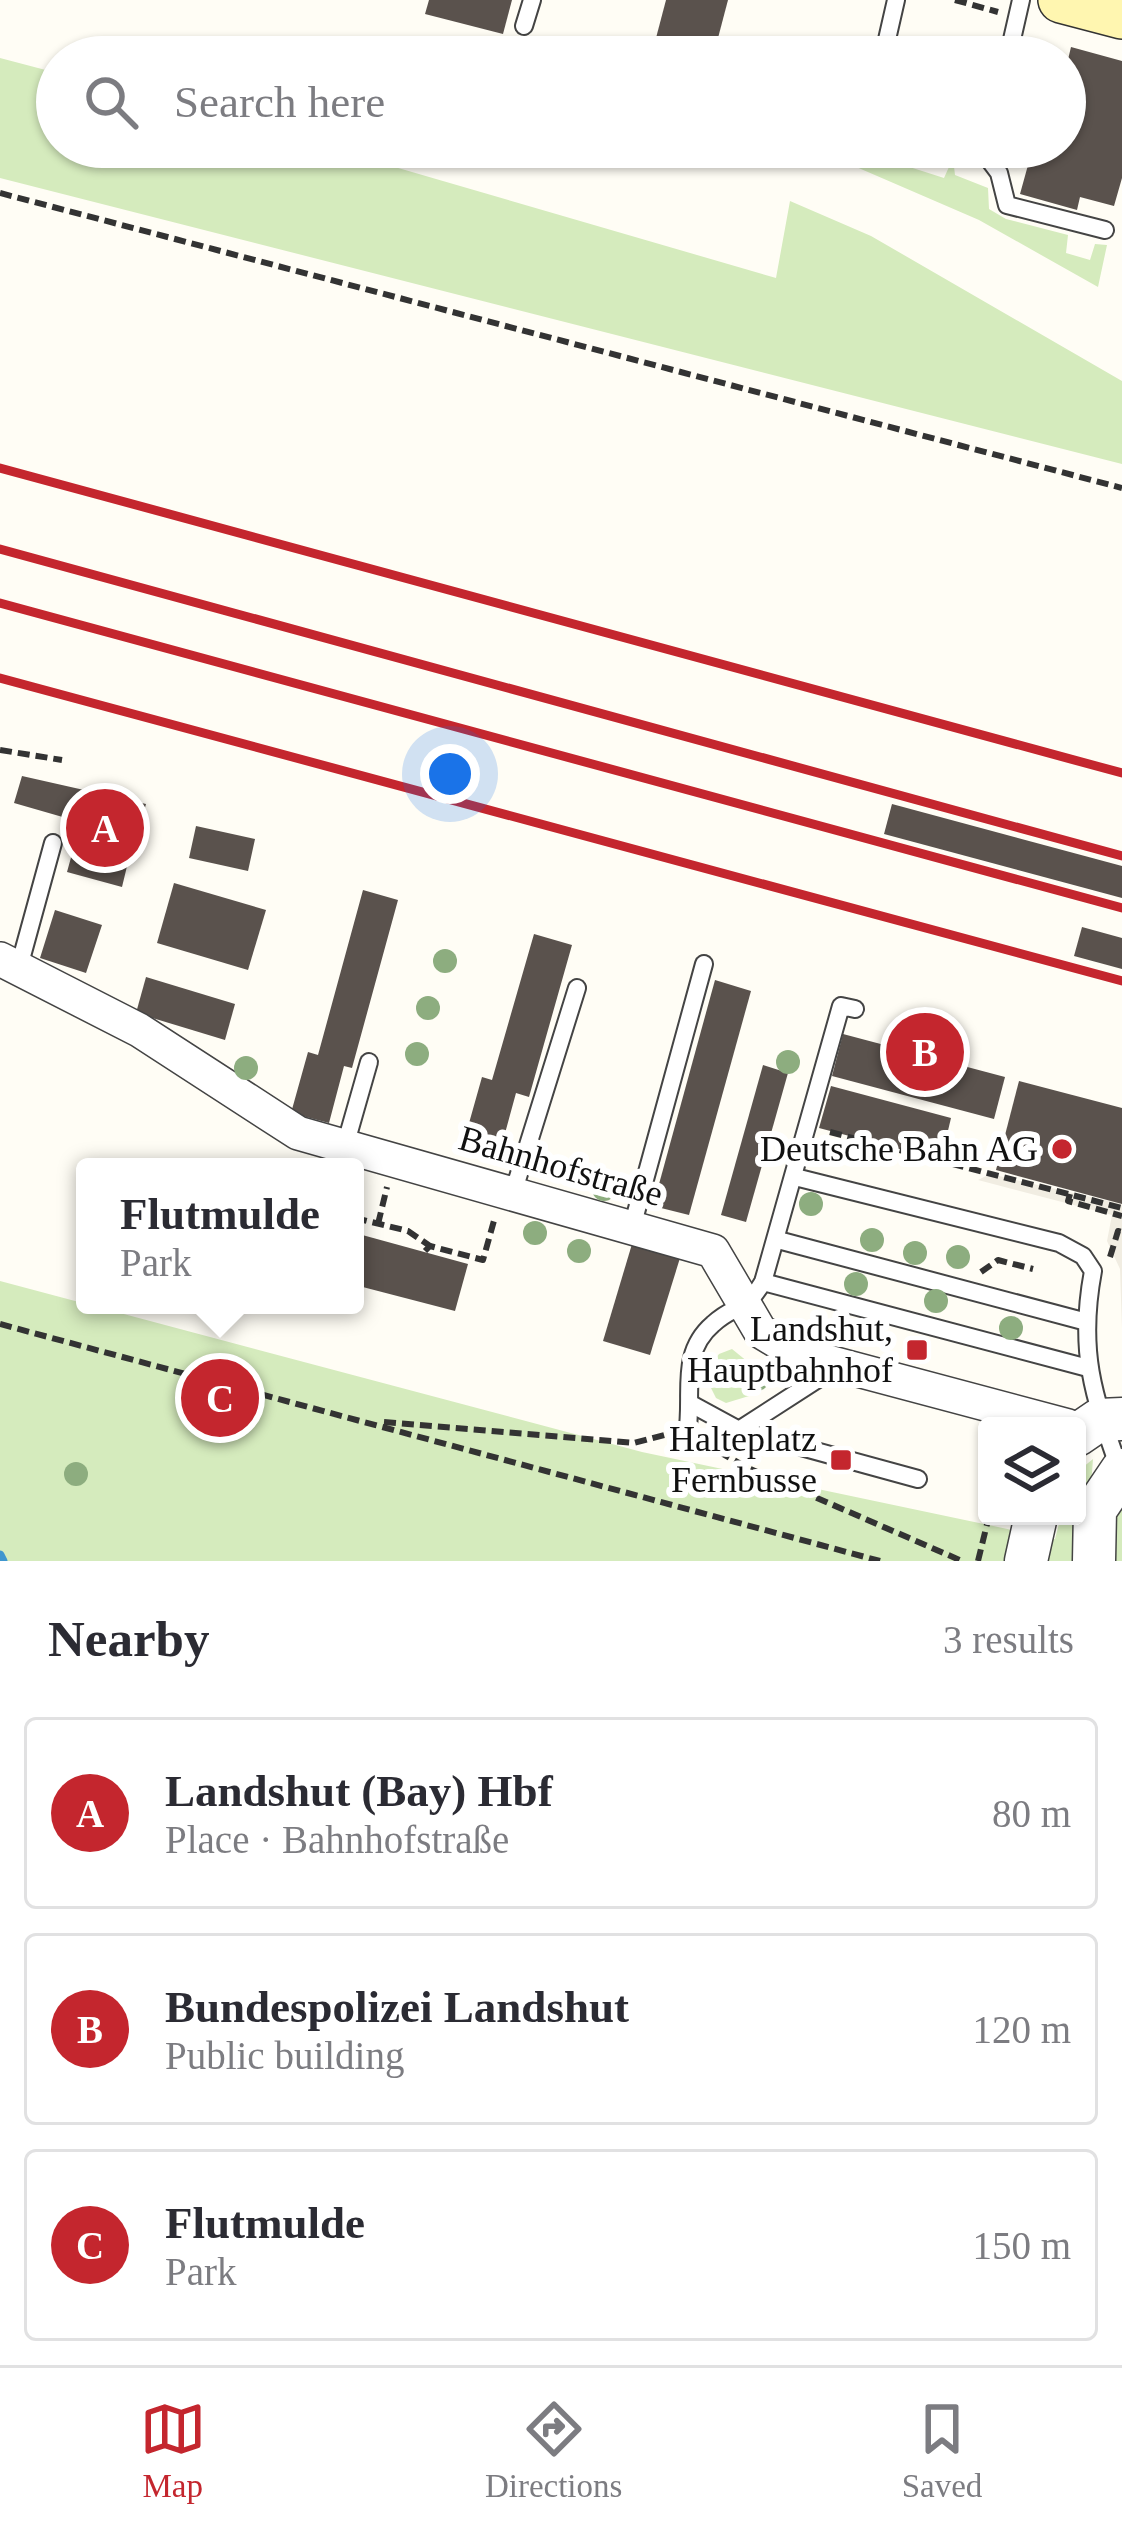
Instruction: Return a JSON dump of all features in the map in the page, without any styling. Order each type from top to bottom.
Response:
[{"type":"main road","points":[[1061,0],[1122,16]]},
{"type":"street","name":"Bahnhofstraße","points":[[9,963],[139,1030],[298,1133],[713,1251],[754,1296],[760,1331],[778,1345],[836,1368],[1100,1438]]},
{"type":"street","points":[[1093,1554],[1100,1438]]},
{"type":"lane","points":[[524,26],[532,0]]},
{"type":"lane","points":[[888,36],[896,0]]},
{"type":"lane","points":[[1013,36],[1021,0]]},
{"type":"lane","points":[[996,168],[1007,205],[1105,230]]},
{"type":"lane","name":"Bahnhofstraße","points":[[9,963],[53,842]]},
{"type":"lane","points":[[632,1227],[704,964]]},
{"type":"lane","points":[[508,1192],[577,988]]},
{"type":"lane","points":[[687,1434],[692,1405],[688,1371],[699,1339],[754,1296],[778,1240],[841,1006],[855,1010]]},
{"type":"lane","points":[[345,1146],[370,1062]]},
{"type":"lane","points":[[795,1177],[1059,1244],[1083,1256],[1093,1271],[1083,1321],[1100,1438]]},
{"type":"lane","points":[[778,1240],[1083,1321]]},
{"type":"lane","points":[[754,1296],[1088,1368]]},
{"type":"lane","points":[[739,1430],[836,1368]]},
{"type":"lane","points":[[692,1405],[739,1430],[918,1479]]},
{"type":"path","points":[[0,193],[1122,488]]},
{"type":"path","points":[[0,750],[62,760]]},
{"type":"path","points":[[808,1126],[1122,1212]]},
{"type":"path","points":[[998,1171],[1006,1178]]},
{"type":"path","points":[[364,1220],[408,1231],[427,1249],[482,1260],[508,1192]]},
{"type":"path","points":[[1112,1256],[1118,1231],[1122,1232]]},
{"type":"path","points":[[998,1261],[1033,1269]]},
{"type":"path","points":[[0,1324],[880,1561]]},
{"type":"path","points":[[370,1421],[634,1443],[687,1434],[748,1468],[962,1561]]},
{"type":"path","points":[[978,1561],[987,1525]]},
{"type":"green space","points":[[0,58],[36,67],[36,168],[398,168],[776,278],[790,201],[871,236],[1122,381],[1122,464],[0,178]]},
{"type":"green space","points":[[859,168],[913,168],[944,178],[948,168],[954,168],[955,175],[988,188],[989,209],[1006,219],[1068,235],[1066,253],[1090,260],[1095,244],[1107,245],[1098,287],[979,220]]},
{"type":"green space","points":[[0,1281],[76,1301],[76,1314],[124,1314],[642,1452],[1055,1539],[1059,1525],[1086,1525],[1086,1465],[1093,1459],[1091,1485],[1116,1515],[1122,1509],[1122,1561],[0,1561]]},
{"type":"green space","points":[[732,1349],[748,1362],[777,1371],[749,1396],[726,1403],[716,1398],[704,1374],[719,1354]]},
{"type":"shaded area","points":[[990,1174],[1122,1204],[1122,1329],[1120,1269],[1107,1241],[1112,1215],[978,1180]]},
{"type":"building","points":[[429,0],[512,0],[503,34],[425,14]]},
{"type":"building","points":[[666,0],[728,0],[719,36],[657,36]]},
{"type":"building","points":[[1086,51],[1122,61],[1122,178],[1114,206],[1080,197],[1077,210],[1020,194],[1027,168],[1086,168]]},
{"type":"building","points":[[22,776],[146,804],[136,840],[123,836],[118,855],[129,858],[122,887],[67,872],[75,843],[67,841],[73,820],[14,803]]},
{"type":"building","points":[[892,804],[1122,866],[1122,898],[884,834]]},
{"type":"building","points":[[196,826],[255,839],[248,871],[189,858]]},
{"type":"building","points":[[174,883],[266,910],[248,970],[157,943]]},
{"type":"building","points":[[363,890],[398,900],[352,1068],[344,1066],[329,1123],[291,1113],[308,1052],[318,1055]]},
{"type":"building","points":[[55,910],[102,925],[86,973],[40,958]]},
{"type":"building","points":[[1082,927],[1122,938],[1122,969],[1074,956]]},
{"type":"building","points":[[534,934],[572,945],[529,1097],[516,1093],[498,1159],[462,1148],[482,1077],[492,1080]]},
{"type":"building","points":[[146,977],[235,1004],[225,1040],[136,1013]]},
{"type":"building","points":[[715,980],[751,991],[689,1215],[653,1206]]},
{"type":"building","name":"Deutsche Bahn AG","points":[[843,1034],[1005,1077],[994,1119],[832,1076]]},
{"type":"building","points":[[763,1065],[788,1073],[746,1222],[721,1215]]},
{"type":"building","name":"Deutsche Bahn AG","points":[[1019,1081],[1122,1108],[1122,1204],[996,1170]]},
{"type":"building","points":[[831,1086],[951,1118],[941,1160],[819,1128]]},
{"type":"building","points":[[364,1235],[468,1264],[455,1311],[364,1287]]},
{"type":"building","points":[[632,1244],[680,1258],[650,1355],[603,1341]]},
{"type":"waterway","points":[[0,1555],[3,1561]]},
{"type":"railway","points":[[0,468],[1122,773]]},
{"type":"railway","points":[[0,549],[1122,856]]},
{"type":"railway","points":[[0,603],[1122,908]]},
{"type":"railway","points":[[0,678],[1122,981]]},
{"type":"place","name":"Landshut (Bay) Hbf","points":[[105,828]]},
{"type":"place","name":"Bundespolizei Landshut","points":[[925,1052]]},
{"type":"place","name":"Deutsche Bahn AG","points":[[1062,1149]]},
{"type":"place","name":"Landshut, Hauptbahnhof","points":[[917,1350]]},
{"type":"place","name":"Flutmulde","points":[[220,1398]]},
{"type":"place","name":"Halteplatz Fernbusse","points":[[841,1460]]}]
